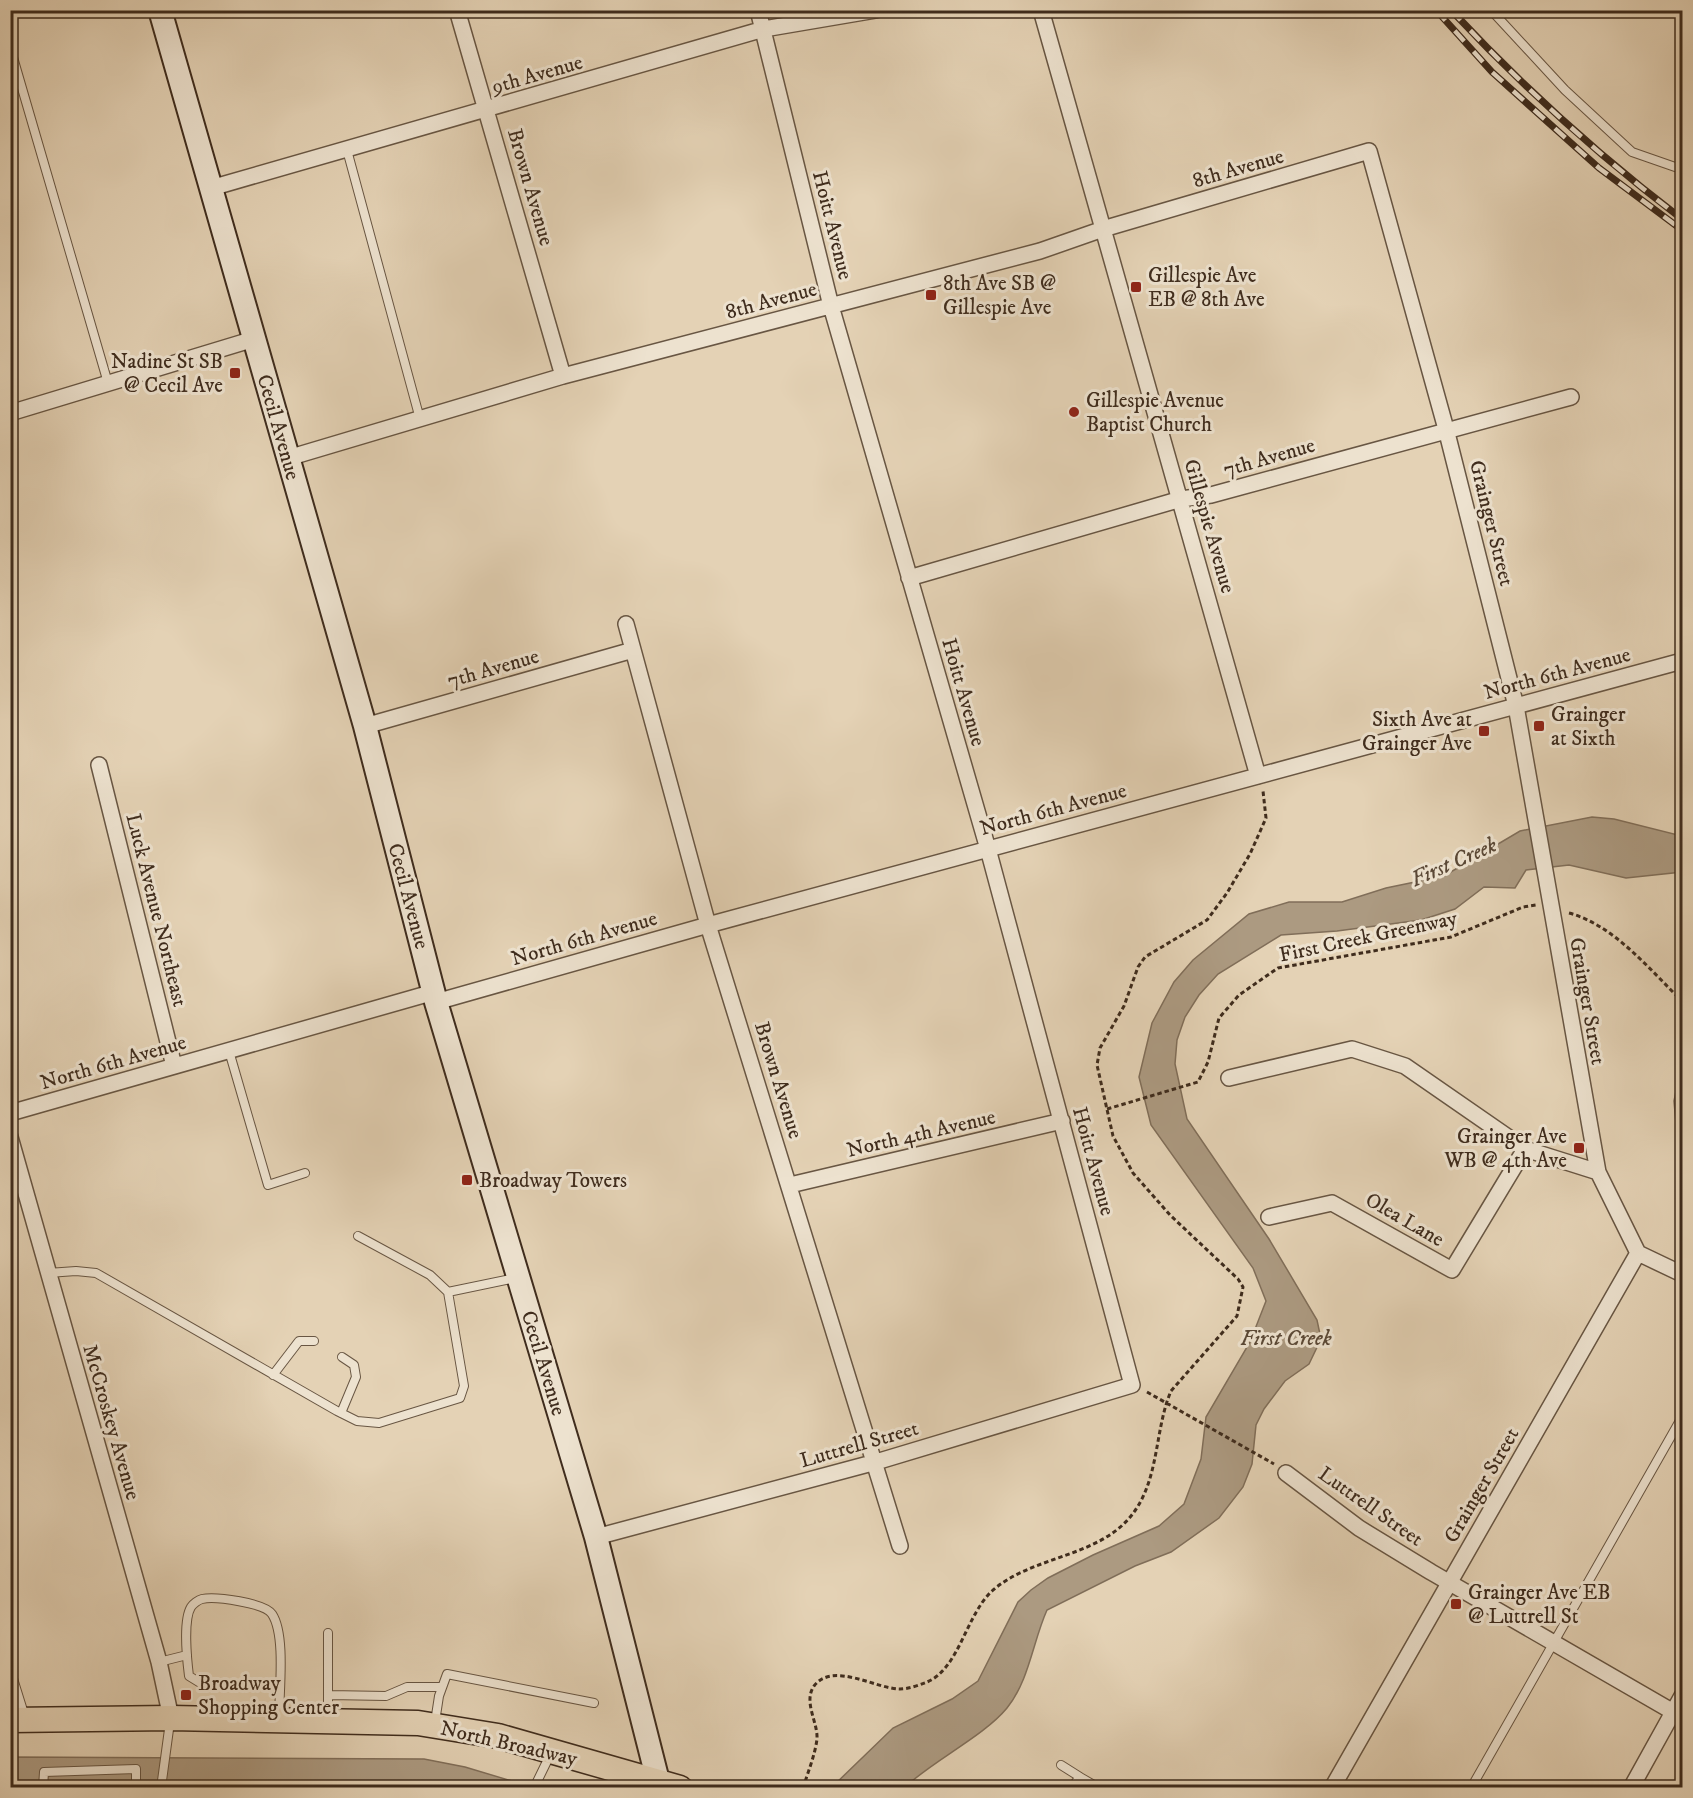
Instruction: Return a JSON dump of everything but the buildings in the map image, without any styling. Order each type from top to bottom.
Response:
[{"type":"main road","name":"North Broadway","points":[[18,1720],[279,1719],[435,1725],[498,1736],[669,1784]]},
{"type":"street","name":"Cecil Avenue","points":[[160,10],[365,726],[435,997],[669,1784]]},
{"type":"street","name":"Brown Avenue","points":[[457,10],[563,376]]},
{"type":"street","name":"Hoitt Avenue","points":[[758,10],[831,306],[988,849],[1132,1385]]},
{"type":"street","name":"9th Avenue","points":[[211,188],[764,29],[876,10]]},
{"type":"street","name":"Gillespie Avenue","points":[[1041,10],[1258,776]]},
{"type":"street","name":"8th Avenue","points":[[288,458],[563,376],[1040,251],[1103,229],[1369,152]]},
{"type":"street","name":"Grainger Street","points":[[1332,1788],[1638,1253],[1598,1172],[1516,706],[1446,429],[1369,152]]},
{"type":"street","points":[[10,412],[254,339]]},
{"type":"street","name":"7th Avenue","points":[[909,578],[1180,499],[1211,495],[1446,429],[1571,397]]},
{"type":"street","name":"Brown Avenue","points":[[626,624],[708,925],[876,1462],[900,1546]]},
{"type":"street","name":"7th Avenue","points":[[365,726],[633,650]]},
{"type":"street","name":"North 6th Avenue","points":[[10,1113],[229,1051],[708,925],[1683,661]]},
{"type":"street","name":"Luck Avenue Northeast","points":[[99,765],[174,1066]]},
{"type":"street","points":[[1229,1078],[1352,1048],[1405,1066],[1525,1149],[1598,1172]]},
{"type":"street","name":"North 4th Avenue","points":[[790,1185],[1062,1121]]},
{"type":"street","name":"McCroskey Avenue","points":[[10,1137],[159,1662],[171,1718]]},
{"type":"street","name":"Olea Lane","points":[[1269,1217],[1332,1203],[1452,1270],[1525,1149]]},
{"type":"street","points":[[1638,1253],[1683,1274]]},
{"type":"street","name":"Luttrell Street","points":[[596,1537],[876,1462],[1132,1385]]},
{"type":"street","name":"Luttrell Street","points":[[1286,1473],[1359,1528],[1678,1714]]},
{"type":"street","points":[[1631,1788],[1678,1714],[1683,1696]]},
{"type":"lane","points":[[1491,10],[1565,90],[1632,152],[1678,168],[1683,166]]},
{"type":"lane","points":[[10,48],[108,383]]},
{"type":"lane","points":[[347,150],[420,419]]},
{"type":"lane","points":[[229,1051],[268,1185],[305,1173]]},
{"type":"lane","points":[[48,1273],[76,1271],[96,1273],[357,1421],[379,1423],[460,1398],[464,1386],[448,1292],[429,1275],[358,1236]]},
{"type":"lane","points":[[448,1292],[519,1278]]},
{"type":"lane","points":[[273,1375],[287,1353],[299,1341],[314,1341]]},
{"type":"lane","points":[[341,1413],[356,1377],[354,1365],[342,1357]]},
{"type":"lane","points":[[1471,1788],[1683,1418]]},
{"type":"lane","points":[[279,1685],[202,1684],[189,1676],[187,1655],[189,1611],[193,1604],[202,1599],[258,1604],[267,1608],[273,1615],[279,1632],[279,1685],[279,1719]]},
{"type":"lane","points":[[328,1634],[328,1720]]},
{"type":"lane","points":[[159,1662],[187,1655]]},
{"type":"lane","points":[[10,1670],[18,1720]]},
{"type":"lane","points":[[435,1725],[442,1687],[447,1674],[594,1703]]},
{"type":"lane","points":[[329,1695],[386,1696],[407,1687],[442,1687]]},
{"type":"lane","points":[[160,1788],[171,1718]]},
{"type":"lane","points":[[535,1785],[551,1751]]},
{"type":"lane","points":[[1061,1765],[1099,1788]]},
{"type":"lane","points":[[43,1788],[44,1772],[136,1769],[136,1788]]},
{"type":"lane","points":[[1071,1788],[1080,1777]]},
{"type":"path","points":[[803,1788],[817,1738],[810,1704],[810,1694],[815,1685],[832,1676],[841,1676],[883,1687],[903,1689],[935,1678],[950,1662],[971,1621],[991,1592],[1009,1579],[1095,1542],[1131,1517],[1142,1497],[1154,1465],[1166,1402],[1171,1391],[1237,1316],[1243,1287],[1238,1279],[1170,1215],[1138,1179],[1117,1145],[1097,1065],[1100,1048],[1124,1006],[1134,974],[1142,962],[1207,920],[1227,893],[1250,854],[1266,818],[1265,799],[1258,776]]},
{"type":"path","name":"First Creek Greenway","points":[[1107,1109],[1198,1082],[1203,1074],[1219,1018],[1228,1006],[1264,976],[1278,969],[1451,937],[1523,907],[1535,905],[1584,917],[1629,950],[1683,1001]]},
{"type":"path","points":[[1132,1385],[1271,1461]]},
{"type":"water","name":"First Creek","points":[[1592,817],[1614,819],[1682,836],[1682,872],[1626,878],[1569,865],[1526,870],[1515,888],[1484,887],[1455,909],[1421,920],[1337,931],[1281,935],[1218,974],[1199,995],[1185,1017],[1177,1040],[1175,1064],[1187,1119],[1269,1239],[1317,1320],[1321,1339],[1309,1364],[1285,1381],[1264,1409],[1256,1425],[1252,1464],[1243,1487],[1219,1518],[1171,1552],[1135,1566],[1047,1610],[1021,1686],[1007,1708],[985,1728],[905,1787],[831,1788],[893,1728],[952,1699],[978,1681],[1018,1602],[1031,1590],[1048,1578],[1093,1555],[1159,1526],[1184,1504],[1201,1459],[1206,1417],[1250,1342],[1266,1301],[1253,1268],[1151,1125],[1139,1077],[1152,1023],[1174,982],[1193,960],[1249,914],[1289,902],[1342,902],[1386,888],[1444,876],[1520,831]]},
{"type":"water","points":[[1682,1062],[1682,1191],[1674,1101]]},
{"type":"water","points":[[10,1757],[424,1759],[465,1767],[532,1787],[11,1787]]},
{"type":"railway","points":[[1436,10],[1492,72],[1599,168],[1682,230]]},
{"type":"railway","points":[[1451,10],[1562,120],[1682,219]]},
{"type":"place","name":"Gillespie Ave EB @ 8th Ave","points":[[1136,287]]},
{"type":"place","name":"8th Ave SB @ Gillespie Ave","points":[[931,295]]},
{"type":"place","name":"Nadine St SB @ Cecil Ave","points":[[235,373]]},
{"type":"place","name":"Gillespie Avenue Baptist Church","points":[[1074,412]]},
{"type":"place","name":"Grainger at Sixth","points":[[1539,726]]},
{"type":"place","name":"Sixth Ave at Grainger Ave","points":[[1484,731]]},
{"type":"place","name":"Grainger Ave WB @ 4th Ave","points":[[1579,1148]]},
{"type":"place","name":"Broadway Towers","points":[[467,1180]]},
{"type":"place","name":"Grainger Ave EB @ Luttrell St","points":[[1456,1604]]},
{"type":"place","name":"Broadway Shopping Center","points":[[186,1695]]}]
